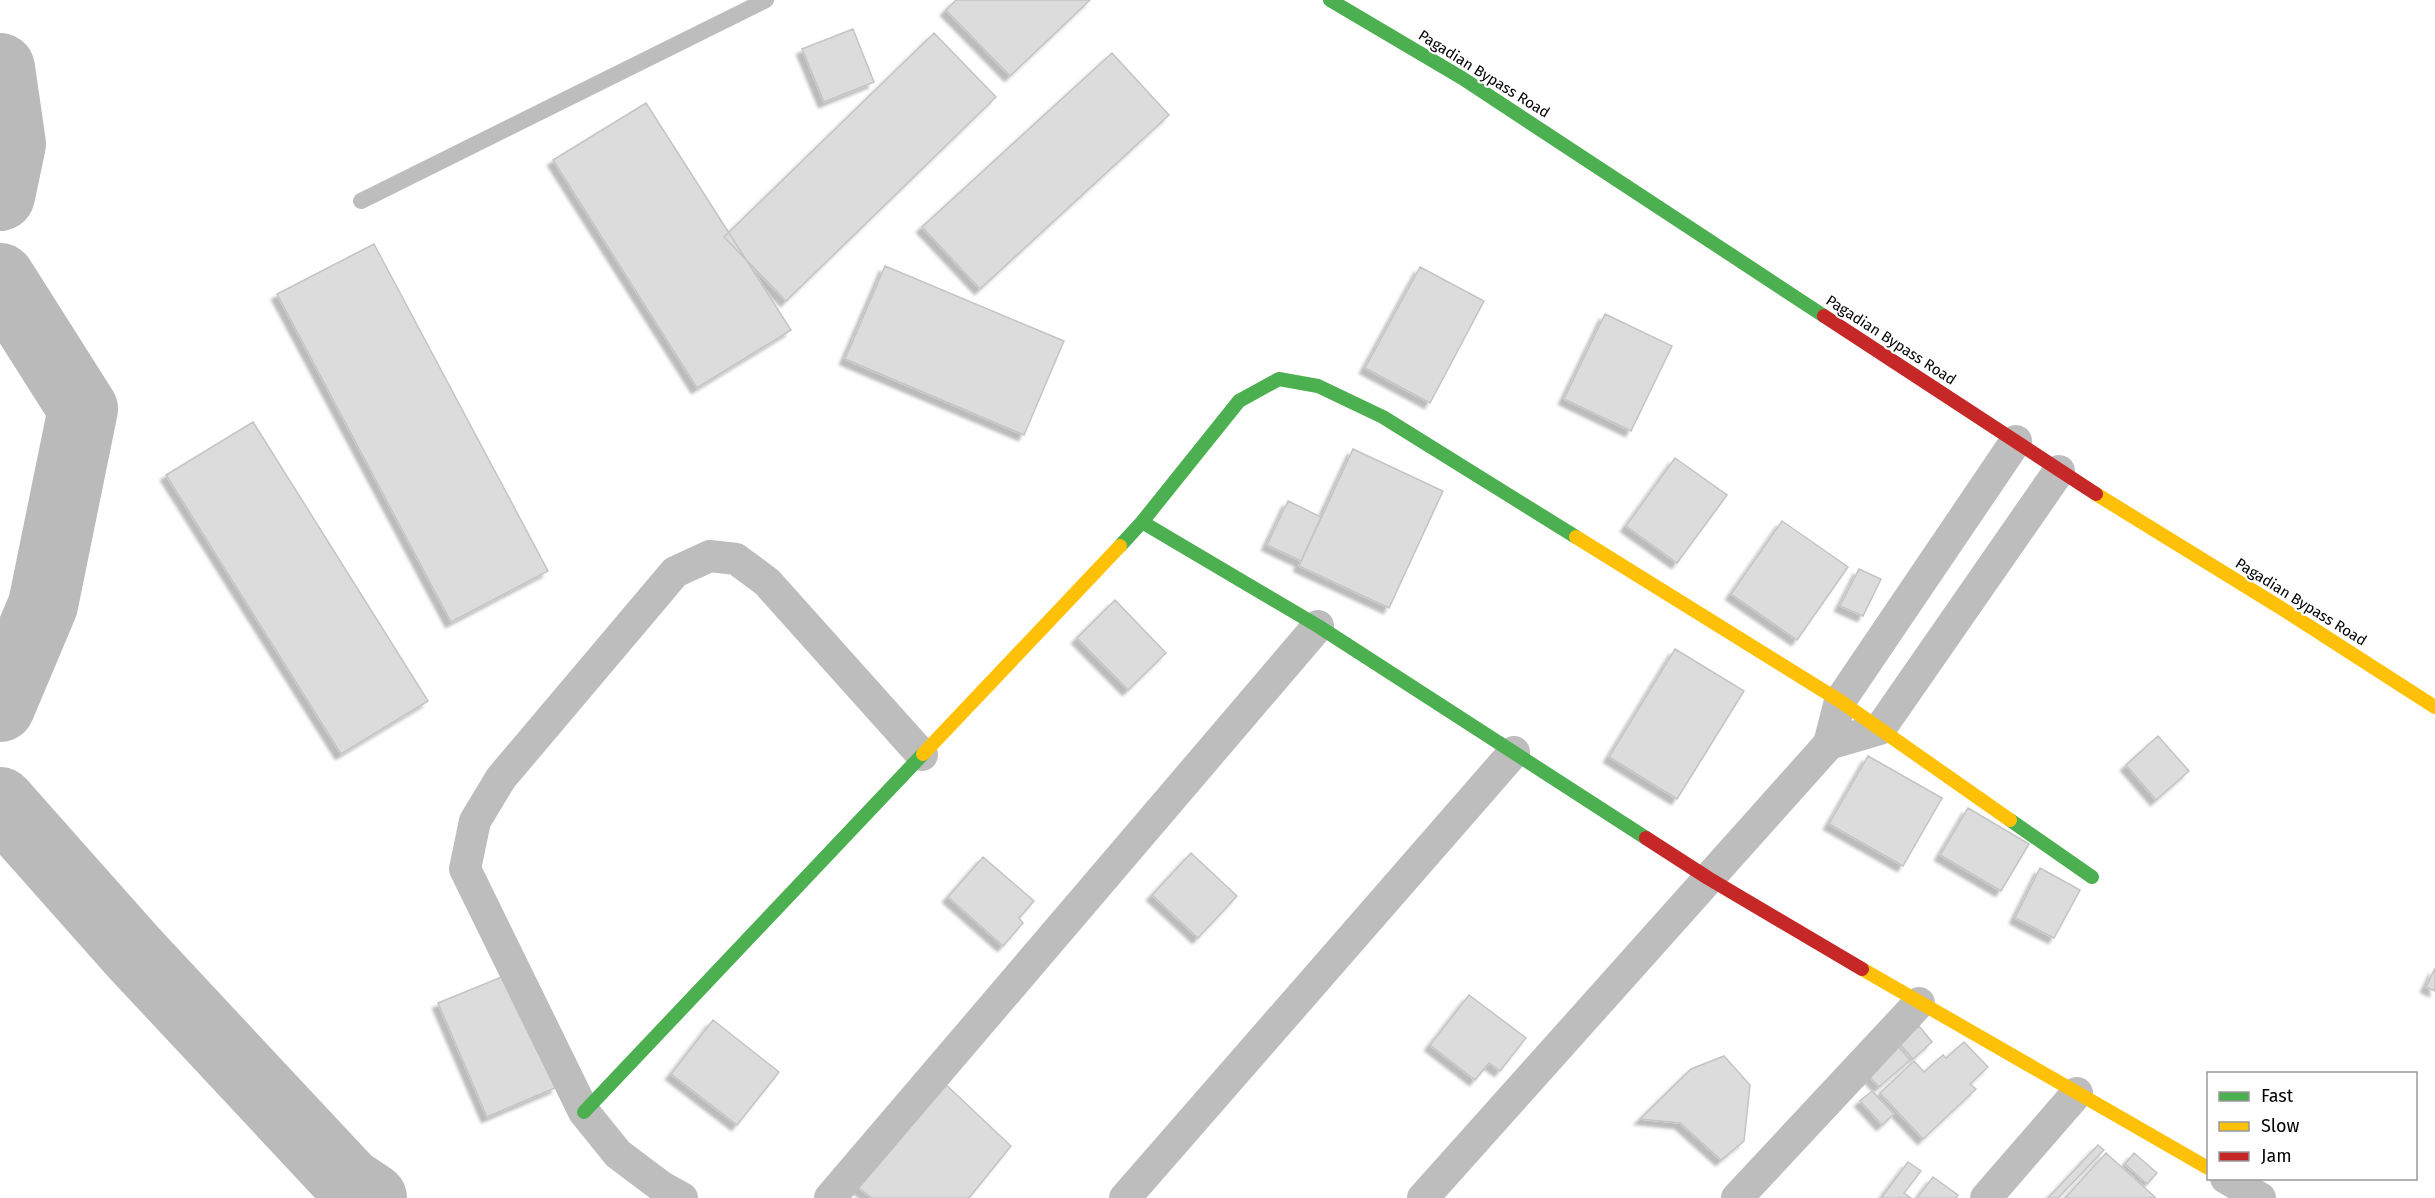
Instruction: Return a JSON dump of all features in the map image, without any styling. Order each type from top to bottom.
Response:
[{"type":"main road","name":"Pagadian Bypass Road","points":[[1330,0],[1462,78],[2059,471],[2281,608],[2435,707]]},
{"type":"main road","points":[[584,1112],[1142,522],[1239,401],[1279,379],[1318,386],[1383,417],[1839,700],[2092,878]]},
{"type":"main road","points":[[1142,522],[1318,626],[1708,878],[1919,1003],[2207,1167]]},
{"type":"street","points":[[1423,1198],[1829,744],[1839,700],[2016,441]]},
{"type":"street","points":[[1829,744],[1880,729],[2059,471]]},
{"type":"street","points":[[682,1198],[662,1187],[618,1154],[584,1112],[465,869],[475,821],[501,778],[675,572],[710,556],[736,559],[767,582],[921,755]]},
{"type":"street","points":[[830,1198],[1318,626]]},
{"type":"street","points":[[1125,1198],[1514,753]]},
{"type":"street","points":[[1737,1198],[1919,1003]]},
{"type":"street","points":[[1986,1198],[2077,1093]]},
{"type":"street","points":[[2228,1180],[2254,1197]]},
{"type":"lane","points":[[361,201],[766,0]]},
{"type":"building","points":[[956,0],[1090,0],[1010,76],[946,10]]},
{"type":"building","points":[[853,29],[874,82],[824,102],[802,49]]},
{"type":"building","points":[[934,33],[996,97],[786,301],[724,237]]},
{"type":"building","points":[[1112,53],[1169,115],[980,289],[922,227]]},
{"type":"building","points":[[646,103],[791,330],[697,388],[553,160]]},
{"type":"building","points":[[374,244],[548,571],[451,622],[277,294]]},
{"type":"building","points":[[885,266],[1064,341],[1024,435],[845,359]]},
{"type":"building","points":[[1420,267],[1484,301],[1430,403],[1365,368]]},
{"type":"building","points":[[1605,314],[1672,346],[1631,431],[1564,399]]},
{"type":"building","points":[[253,422],[428,701],[341,754],[166,475]]},
{"type":"building","points":[[1353,449],[1443,491],[1389,608],[1299,566]]},
{"type":"building","points":[[1675,458],[1727,495],[1677,563],[1626,526]]},
{"type":"building","points":[[1288,501],[1321,517],[1301,561],[1267,545]]},
{"type":"building","points":[[1782,521],[1848,567],[1797,640],[1731,594]]},
{"type":"building","points":[[1859,569],[1881,579],[1863,616],[1840,606]]},
{"type":"building","points":[[1115,600],[1166,653],[1128,690],[1077,638]]},
{"type":"building","points":[[1675,649],[1744,691],[1677,799],[1609,757]]},
{"type":"building","points":[[2158,736],[2189,771],[2156,800],[2126,765]]},
{"type":"building","points":[[1868,756],[1942,798],[1903,866],[1829,824]]},
{"type":"building","points":[[1968,808],[2029,844],[2001,891],[1940,855]]},
{"type":"building","points":[[1191,853],[1237,896],[1198,938],[1152,895]]},
{"type":"building","points":[[983,857],[1034,901],[1019,918],[1023,923],[1003,946],[948,897]]},
{"type":"building","points":[[2040,868],[2080,890],[2054,938],[2015,918]]},
{"type":"building","points":[[2435,968],[2435,991],[2426,987]]},
{"type":"building","points":[[509,974],[557,1087],[487,1117],[438,1003]]},
{"type":"building","points":[[1469,995],[1526,1038],[1500,1071],[1489,1063],[1475,1080],[1430,1045]]},
{"type":"building","points":[[713,1020],[779,1072],[737,1125],[671,1074]]},
{"type":"building","points":[[1919,1026],[1932,1042],[1913,1059],[1899,1043]]},
{"type":"building","points":[[1964,1042],[1988,1067],[1970,1084],[1976,1089],[1923,1139],[1880,1093],[1914,1061],[1924,1072],[1943,1055],[1946,1058]]},
{"type":"building","points":[[1897,1045],[1910,1060],[1879,1087],[1866,1073]]},
{"type":"building","points":[[1724,1056],[1750,1085],[1744,1141],[1721,1160],[1680,1123],[1640,1119],[1691,1069]]},
{"type":"building","points":[[941,1080],[1011,1146],[969,1198],[872,1198],[856,1186]]},
{"type":"building","points":[[1872,1091],[1894,1114],[1882,1125],[1860,1101]]},
{"type":"building","points":[[2098,1145],[2104,1150],[2058,1198],[2048,1198]]},
{"type":"building","points":[[2106,1153],[2155,1197],[2065,1198]]},
{"type":"building","points":[[2134,1153],[2157,1173],[2147,1184],[2125,1164]]},
{"type":"building","points":[[1908,1162],[1921,1171],[1904,1193],[1911,1198],[1881,1198]]},
{"type":"building","points":[[1933,1177],[1958,1195],[1956,1198],[1917,1198]]},
{"type":"waterway","points":[[0,68],[11,144],[0,196]]},
{"type":"waterway","points":[[0,278],[83,409],[43,605],[0,707]]},
{"type":"waterway","points":[[0,802],[134,953],[348,1182],[372,1198]]},
{"type":"traffic: fast","points":[[1330,0],[1462,78],[1824,316]]},
{"type":"traffic: fast","points":[[1120,546],[1239,401],[1279,379],[1318,386],[1383,417],[1576,537]]},
{"type":"traffic: fast","points":[[1142,522],[1318,626],[1646,838]]},
{"type":"traffic: fast","points":[[584,1112],[923,754]]},
{"type":"traffic: fast","points":[[2010,820],[2092,877]]},
{"type":"traffic: slow","points":[[2096,494],[2281,608],[2435,707]]},
{"type":"traffic: slow","points":[[1576,537],[1840,701],[2010,820]]},
{"type":"traffic: slow","points":[[923,754],[1120,546]]},
{"type":"traffic: slow","points":[[1862,969],[2207,1167]]},
{"type":"traffic: jam","points":[[1824,316],[2096,494]]},
{"type":"traffic: jam","points":[[1646,838],[1708,878],[1862,969]]}]
